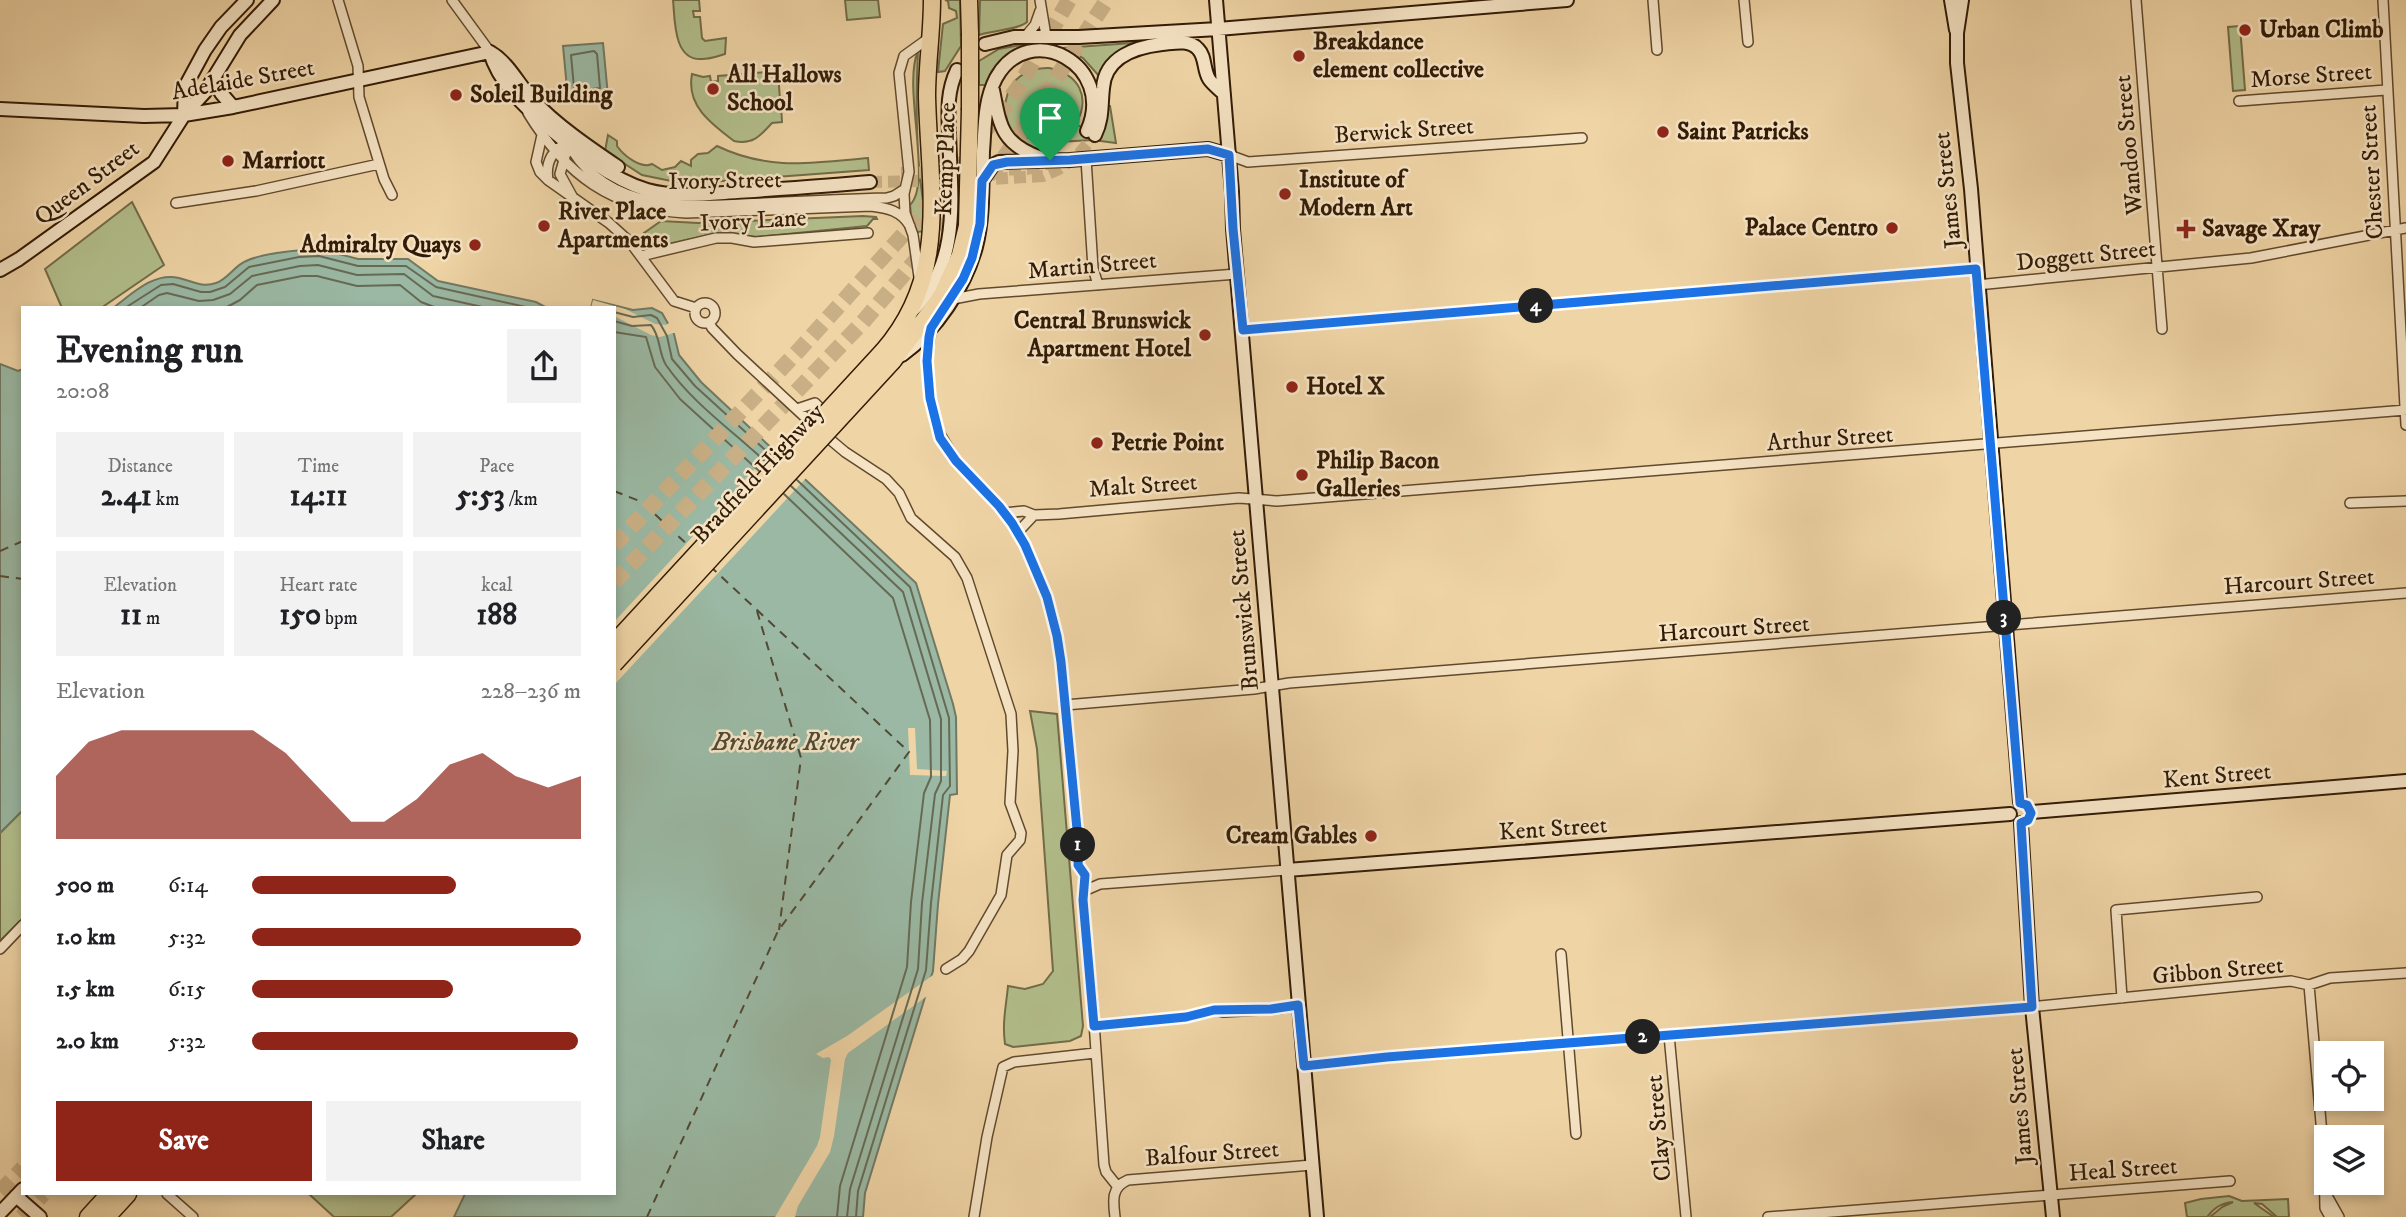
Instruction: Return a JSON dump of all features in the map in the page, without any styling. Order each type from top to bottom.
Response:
[{"type":"highway","name":"Kemp Place","points":[[911,313],[920,289],[932,222],[927,72],[932,0]]},
{"type":"highway","name":"Kemp Place","points":[[932,311],[950,282],[967,226],[969,0]]},
{"type":"highway","name":"Bradfield Highway","points":[[616,662],[932,311]]},
{"type":"highway","name":"Bradfield Highway","points":[[616,641],[891,357],[911,313]]},
{"type":"highway","points":[[88,1217],[108,1195]]},
{"type":"highway","points":[[107,1217],[127,1195]]},
{"type":"street","name":"Queen Street","points":[[184,115],[185,87],[205,50],[220,27],[247,0]]},
{"type":"street","name":"Queen Street","points":[[0,270],[154,162],[184,115],[203,95],[240,34],[273,0]]},
{"type":"street","points":[[338,0],[358,66],[359,97],[379,164],[392,195]]},
{"type":"street","points":[[452,0],[490,52],[498,71],[567,142]]},
{"type":"street","name":"Brunswick Street","points":[[1216,0],[1317,1217]]},
{"type":"street","points":[[985,44],[1004,38],[1079,37],[1218,29],[1445,6],[1567,0]]},
{"type":"street","points":[[1653,0],[1657,50]]},
{"type":"street","points":[[1744,0],[1748,42]]},
{"type":"street","name":"James Street","points":[[1951,0],[1957,33]]},
{"type":"street","name":"James Street","points":[[1962,0],[1957,33],[1957,63],[1971,189],[2020,803]]},
{"type":"street","name":"Wandoo Street","points":[[2136,0],[2162,329]]},
{"type":"street","name":"Chester Street","points":[[2382,0],[2406,425]]},
{"type":"street","points":[[1041,4],[1046,36]]},
{"type":"street","points":[[1025,37],[1035,25],[1041,4]]},
{"type":"street","name":"Kemp Place","points":[[920,289],[917,253],[905,213],[905,188],[909,172],[900,66],[904,56],[930,37]]},
{"type":"street","points":[[1050,160],[1025,151],[1007,138],[999,122],[993,86],[1002,69],[1024,54],[1043,51],[1061,54],[1080,68],[1090,88],[1091,133],[1102,117],[1103,84],[1108,72],[1118,59],[1143,47],[1183,42],[1193,44],[1203,56],[1209,80],[1224,94]]},
{"type":"street","name":"Adelaide Street","points":[[0,108],[146,116],[184,115],[490,52]]},
{"type":"street","points":[[911,313],[936,282],[947,247],[952,201],[948,100],[957,70]]},
{"type":"street","points":[[213,78],[233,107]]},
{"type":"street","name":"Kemp Place","points":[[891,357],[914,345],[931,328],[951,300],[967,270],[976,246],[980,224],[986,107],[993,86]]},
{"type":"street","name":"Morse Street","points":[[2239,101],[2386,90]]},
{"type":"street","name":"Ivory Street","points":[[528,103],[629,174],[647,182],[699,187],[870,178],[693,194],[665,193],[638,187],[621,179],[567,142]]},
{"type":"street","name":"Ivory Street","points":[[528,103],[542,135],[564,160],[599,190],[622,202],[650,210],[686,213],[871,206],[893,210],[910,226]]},
{"type":"street","points":[[542,135],[536,162],[540,172],[620,233],[641,256],[674,301],[696,308],[706,303],[713,307],[714,316],[709,322],[702,323],[697,320],[696,308]]},
{"type":"street","name":"Berwick Street","points":[[1229,155],[1248,162],[1582,138]]},
{"type":"street","points":[[567,142],[560,170],[561,177],[573,197]]},
{"type":"street","points":[[548,180],[546,166],[556,151],[567,142],[587,145]]},
{"type":"street","name":"Ivory Street","points":[[567,142],[584,167],[601,180],[632,197],[654,202],[701,205],[887,198],[905,188]]},
{"type":"street","points":[[982,181],[993,165],[999,162],[1086,159],[1208,149],[1229,155]]},
{"type":"street","points":[[1086,159],[1093,268],[1098,285]]},
{"type":"street","points":[[176,203],[256,191],[379,164]]},
{"type":"street","name":"Doggett Street","points":[[1977,285],[2251,258],[2406,228]]},
{"type":"street","name":"Ivory Lane","points":[[641,256],[716,238],[754,242],[868,233]]},
{"type":"street","points":[[1243,330],[1976,269]]},
{"type":"street","name":"Martin Street","points":[[951,300],[970,295],[1237,274]]},
{"type":"street","points":[[709,322],[737,354],[830,440],[886,480],[899,493],[911,517],[961,564],[967,578],[1011,714],[1013,751],[1010,803],[1021,833],[1020,840],[1007,855],[1001,895],[969,951],[946,969]]},
{"type":"street","points":[[931,328],[927,361],[930,398],[937,429],[956,461],[1005,513],[1018,532],[1047,597],[1057,636],[1065,705],[1079,850],[1078,865],[1085,875],[1100,884]]},
{"type":"street","points":[[797,409],[816,403],[841,428],[830,440]]},
{"type":"street","name":"Arthur Street","points":[[1256,499],[1277,501],[2406,410]]},
{"type":"street","name":"Malt Street","points":[[1005,513],[1024,511],[1034,515],[1225,499],[1256,499]]},
{"type":"street","points":[[2350,503],[2406,501]]},
{"type":"street","points":[[1018,532],[1034,515]]},
{"type":"street","name":"Harcourt Street","points":[[1065,705],[2406,593]]},
{"type":"street","name":"Kent Street","points":[[2031,813],[2406,781]]},
{"type":"street","points":[[2020,803],[2027,805],[2031,813],[2028,820],[2021,823],[2014,821],[2010,814],[2014,805],[2020,803]]},
{"type":"street","name":"Kent Street","points":[[1084,891],[1100,884],[2010,814]]},
{"type":"street","name":"James Street","points":[[2021,823],[2032,1007],[2053,1217]]},
{"type":"street","points":[[1085,875],[1083,900],[1105,1167],[1118,1187],[1114,1197],[1115,1217]]},
{"type":"street","points":[[2122,998],[2116,910],[2257,897]]},
{"type":"street","points":[[0,949],[21,927]]},
{"type":"street","points":[[1561,954],[1576,1134]]},
{"type":"street","name":"Gibbon Street","points":[[1304,1066],[1387,1057],[2032,1007],[2291,981],[2309,985],[2330,978],[2406,973]]},
{"type":"street","points":[[2309,985],[2320,1125]]},
{"type":"street","points":[[1094,1026],[1186,1017],[1214,1010],[1224,1012],[1298,1005]]},
{"type":"street","name":"Clay Street","points":[[1669,1035],[1686,1217]]},
{"type":"street","points":[[974,1217],[987,1137],[1003,1067],[1018,1062],[1095,1053]]},
{"type":"street","name":"Balfour Street","points":[[1118,1187],[1131,1179],[1312,1166]]},
{"type":"street","name":"Heal Street","points":[[1768,1217],[2230,1181]]},
{"type":"street","points":[[0,1213],[20,1192]]},
{"type":"street","points":[[22,1195],[40,1217]]},
{"type":"street","points":[[167,1195],[192,1217]]},
{"type":"street","points":[[2325,1195],[2325,1208],[2330,1217]]},
{"type":"street","points":[[2327,1195],[2339,1217]]},
{"type":"green space","points":[[673,0],[699,0],[700,11],[693,11],[694,17],[700,17],[702,38],[705,41],[726,38],[725,54],[702,59],[693,58],[686,53],[677,37]]},
{"type":"green space","points":[[845,0],[878,0],[880,17],[847,20]]},
{"type":"green space","points":[[945,0],[960,0],[961,46],[945,71],[938,72],[943,24],[957,18],[956,11],[949,8],[948,1]]},
{"type":"green space","points":[[980,0],[1027,0],[1027,22],[1018,27],[979,35]]},
{"type":"green space","points":[[2240,26],[2245,90],[2233,91],[2228,27]]},
{"type":"green space","points":[[1132,43],[1109,59],[1099,76],[1083,58],[1063,48]]},
{"type":"green space","points":[[1027,44],[1027,48],[987,85],[979,85],[979,61],[999,49]]},
{"type":"green space","points":[[918,51],[917,98],[918,151],[913,87]]},
{"type":"green space","points":[[1049,68],[1068,75],[1075,81],[1082,96],[1076,124],[1100,138],[1110,106],[1116,143],[1093,140],[1057,142],[1044,129],[1048,125],[1043,126],[1023,119],[1018,134],[1052,150],[1033,149],[1019,141],[1010,128],[1006,112],[1007,96],[1015,82],[1028,72]]},
{"type":"green space","points":[[778,71],[780,100],[777,100],[777,105],[781,105],[782,122],[772,123],[751,140],[734,141],[709,120],[696,104],[691,85],[692,74],[710,76],[711,82],[718,81],[718,76]]},
{"type":"green space","points":[[608,135],[617,141],[620,150],[633,161],[643,165],[652,164],[662,170],[675,167],[681,161],[691,166],[691,160],[698,154],[708,153],[717,146],[736,154],[773,162],[809,163],[868,158],[869,170],[676,182],[642,175],[605,151]]},
{"type":"green space","points":[[918,158],[926,231],[917,232],[910,205],[916,194],[919,177]]},
{"type":"green space","points":[[132,202],[164,265],[104,306],[61,306],[45,269]]},
{"type":"green space","points":[[863,216],[877,219],[873,219],[867,226],[757,237],[717,233],[668,244],[647,237],[644,233],[661,221],[698,223]]},
{"type":"green space","points":[[1030,711],[1057,714],[1083,1026],[1081,1036],[1070,1041],[1013,1047],[1005,1044],[1004,1036],[1008,986],[1025,989],[1043,984],[1053,971],[1037,749]]},
{"type":"green space","points":[[21,812],[21,920],[0,941],[0,833]]},
{"type":"green space","points":[[310,1195],[415,1195],[391,1217],[334,1217]]},
{"type":"green space","points":[[2229,1196],[2242,1201],[2288,1199],[2289,1217],[2277,1217],[2262,1204],[2254,1203],[2274,1217],[2210,1217],[2233,1202],[2218,1206],[2207,1217],[2187,1217],[2185,1203]]},
{"type":"water","points":[[603,43],[608,96],[568,99],[563,46]]},
{"type":"water","points":[[320,249],[358,259],[408,259],[438,281],[536,302],[543,306],[116,306],[143,286],[160,278],[179,278],[211,284],[220,281],[242,263],[263,255]]},
{"type":"water","name":"Brisbane River","points":[[593,300],[633,310],[652,308],[662,313],[674,334],[679,355],[701,382],[916,583],[953,704],[956,717],[957,794],[950,795],[933,971],[865,1193],[863,1217],[454,1217],[465,1195],[616,1195],[616,306],[592,306]]},
{"type":"water","points":[[0,364],[21,370],[21,812],[0,833]]},
{"type":"pier","points":[[593,300],[614,306],[592,306]]},
{"type":"pier","points":[[616,306],[655,324],[666,325],[672,321],[677,332],[660,337],[616,317]]},
{"type":"pier","points":[[776,446],[808,476],[616,683],[616,620]]},
{"type":"pier","points":[[908,728],[915,728],[917,769],[947,771],[946,776],[910,775]]},
{"type":"pier","points":[[936,973],[930,994],[848,1053],[830,1152],[798,1206],[795,1217],[775,1217],[820,1137],[831,1060],[816,1054],[847,1036]]},
{"type":"ferry route","points":[[616,492],[642,502],[692,549]]},
{"type":"ferry route","points":[[0,551],[21,542]]},
{"type":"ferry route","points":[[647,1217],[778,931],[909,752],[711,567]]},
{"type":"ferry route","points":[[0,576],[21,579]]},
{"type":"ferry route","points":[[757,611],[801,758],[779,930]]},
{"type":"tunnel","points":[[616,543],[800,349],[918,218],[1018,88],[1069,0]]},
{"type":"tunnel","points":[[616,580],[862,323],[1006,155],[1107,0]]},
{"type":"tunnel","points":[[870,182],[1043,176],[1059,169],[1078,155],[1095,135]]},
{"type":"tunnel","points":[[901,173],[1027,169],[1053,162]]},
{"type":"tunnel","points":[[0,1192],[21,1170]]},
{"type":"tunnel","points":[[22,1217],[42,1195]]},
{"type":"place","name":"Urban Climb","points":[[2245,30]]},
{"type":"place","name":"Breakdance element collective","points":[[1299,56]]},
{"type":"place","name":"All Hallows School","points":[[713,89]]},
{"type":"place","name":"Soleil Building","points":[[456,95]]},
{"type":"place","name":"Saint Patricks","points":[[1663,132]]},
{"type":"place","name":"Marriott","points":[[228,161]]},
{"type":"place","name":"Institute of Modern Art","points":[[1285,194]]},
{"type":"place","name":"River Place Apartments","points":[[544,226]]},
{"type":"place","name":"Palace Centro","points":[[1892,228]]},
{"type":"place","name":"Savage Xray","points":[[2186,229]]},
{"type":"place","name":"Admiralty Quays","points":[[475,245]]},
{"type":"place","name":"Central Brunswick Apartment Hotel","points":[[1205,335]]},
{"type":"place","name":"Hotel X","points":[[1292,387]]},
{"type":"place","name":"Petrie Point","points":[[1097,443]]},
{"type":"place","name":"Philip Bacon Galleries","points":[[1302,475]]},
{"type":"place","name":"Cream Gables","points":[[1371,836]]},
{"type":"route","points":[[1208,149],[1229,155],[1243,330],[1976,269],[2020,803],[2027,805],[2031,813],[2028,820],[2021,823],[2032,1007],[1387,1057],[1304,1066],[1298,1005],[1224,1012],[1214,1010],[1186,1017],[1094,1026],[1083,900],[1085,875],[1078,865],[1079,850],[1057,636],[1047,597],[1022,539],[1005,513],[956,461],[940,438],[930,398],[927,361],[931,328],[963,279],[976,246],[982,181],[989,169],[999,162],[1050,160],[1208,149]]}]
